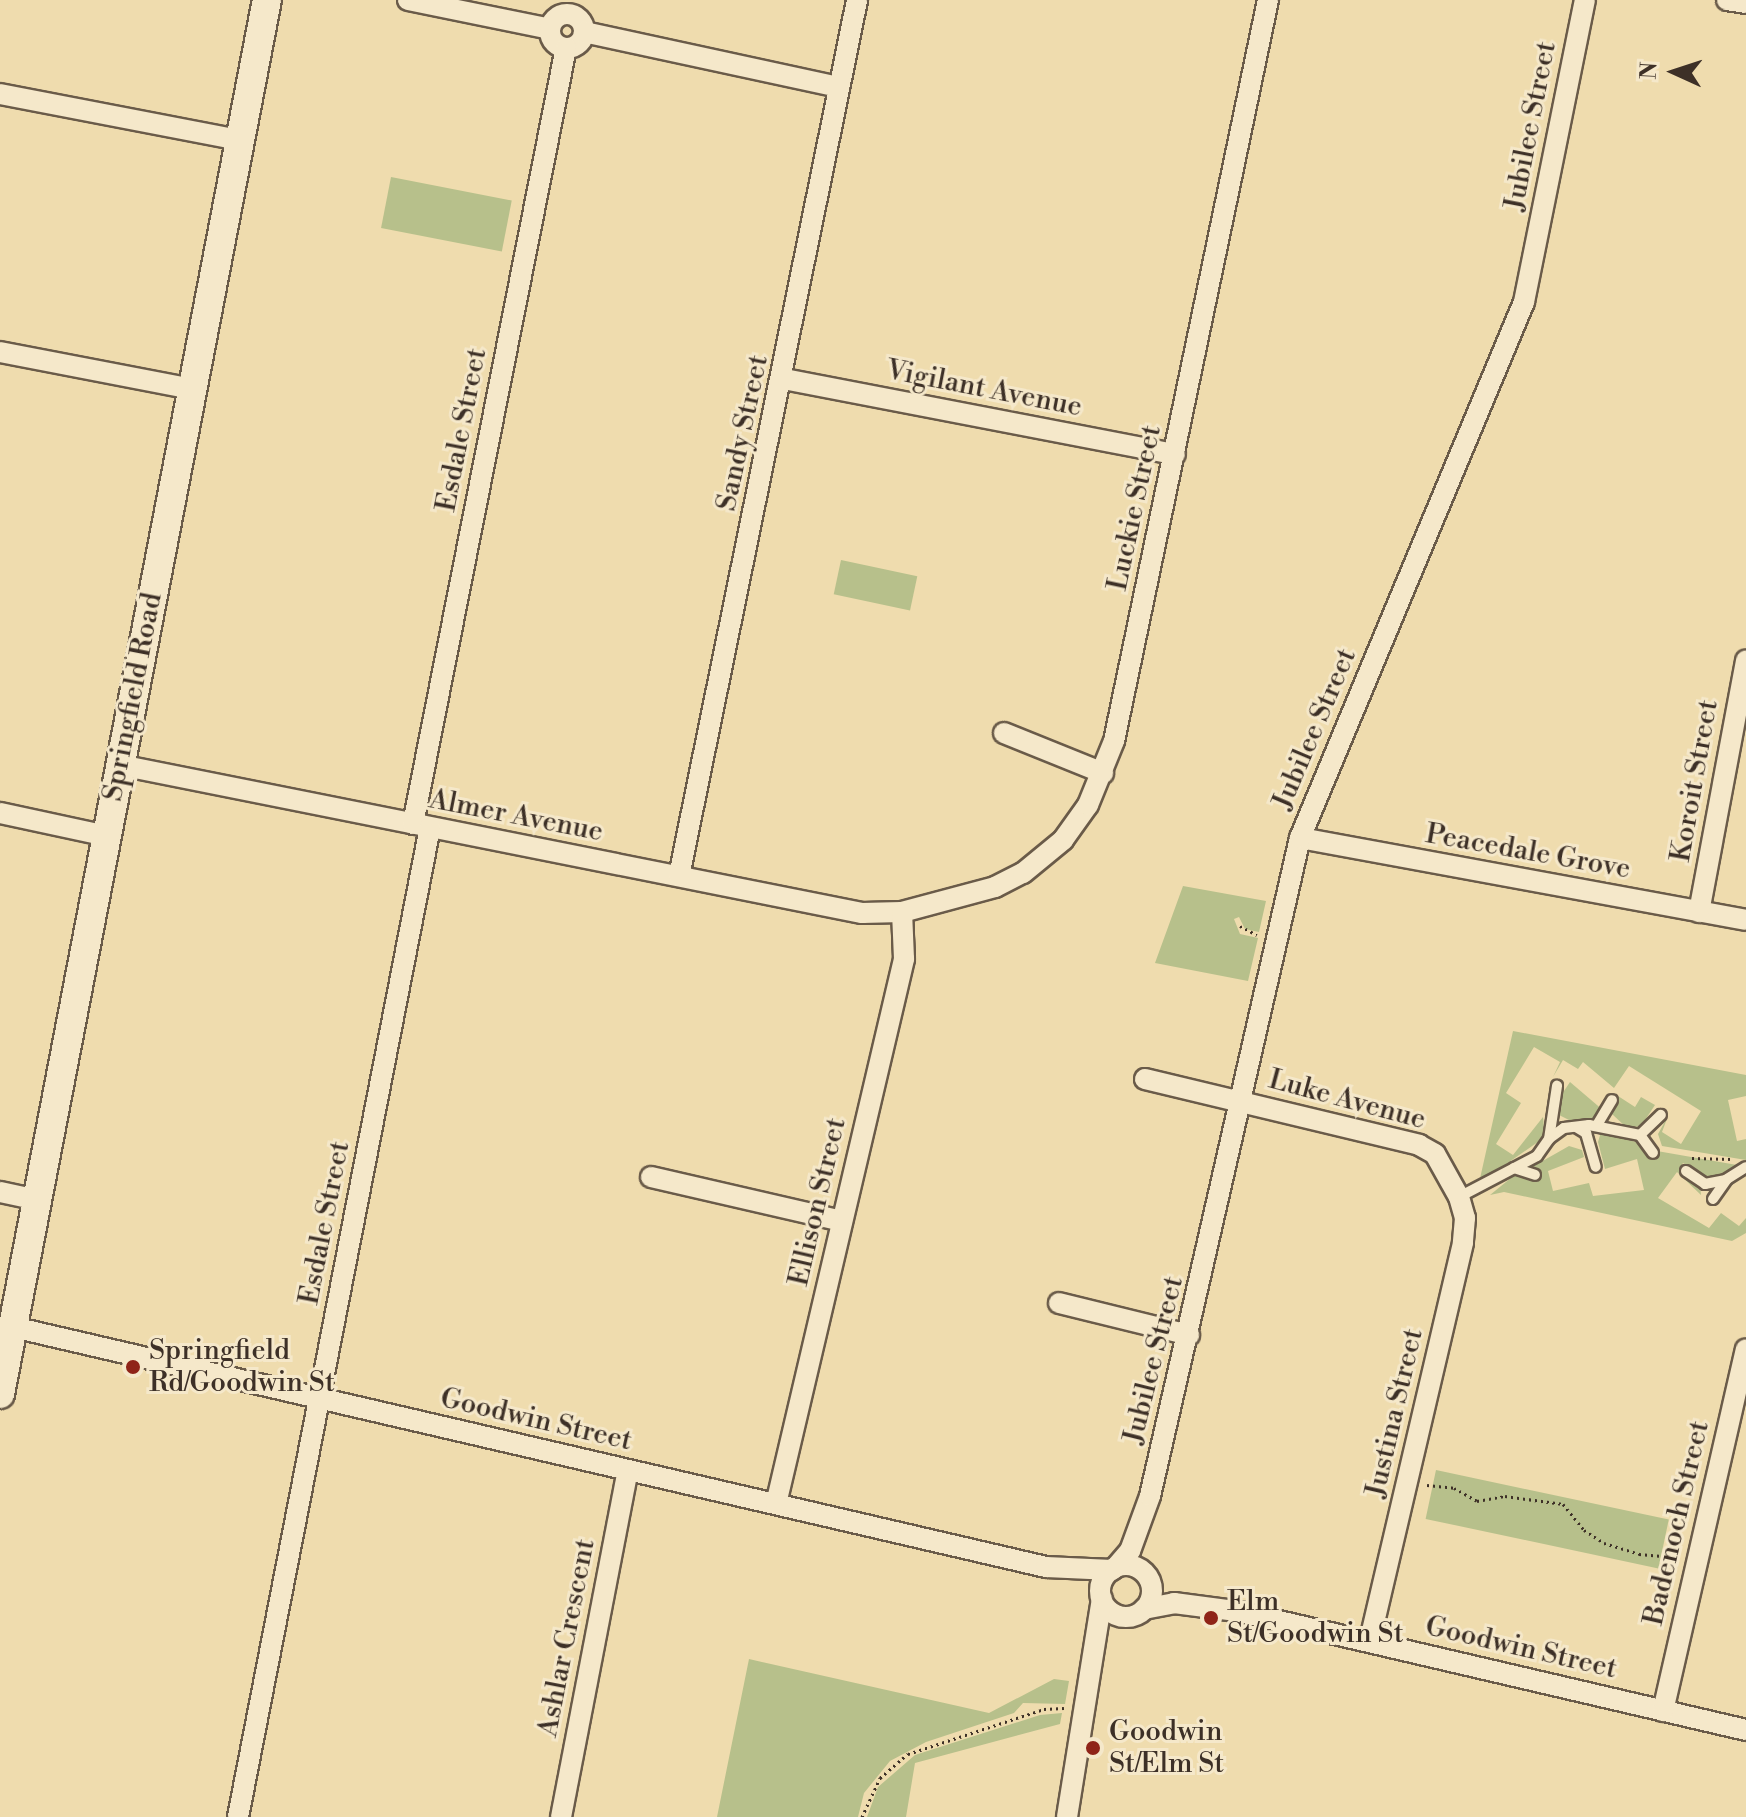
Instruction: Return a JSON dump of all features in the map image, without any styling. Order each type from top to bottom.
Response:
[{"type":"main road","name":"Springfield Road","points":[[0,1394],[267,0]]},
{"type":"street","points":[[408,0],[550,29]]},
{"type":"street","name":"Sandy Street","points":[[679,876],[784,379],[857,0]]},
{"type":"street","name":"Luckie Street","points":[[902,912],[995,887],[1023,873],[1063,840],[1103,773],[1127,694],[1268,0]]},
{"type":"street","name":"Jubilee Street","points":[[1114,1569],[1130,1551],[1150,1496],[1244,1101],[1300,838],[1524,302],[1585,0]]},
{"type":"street","points":[[1727,0],[1746,3]]},
{"type":"street","points":[[570,7],[582,22],[584,32],[576,46],[566,48],[553,39],[550,29],[554,19],[570,7]]},
{"type":"street","points":[[584,32],[839,87]]},
{"type":"street","name":"Esdale Street","points":[[238,1817],[319,1398],[566,48]]},
{"type":"street","points":[[0,94],[240,140]]},
{"type":"street","points":[[0,352],[193,389]]},
{"type":"street","name":"Vigilant Avenue","points":[[784,379],[1175,454]]},
{"type":"street","name":"Koroit Street","points":[[1699,912],[1746,660]]},
{"type":"street","points":[[1004,733],[1103,773]]},
{"type":"street","name":"Almer Avenue","points":[[120,765],[862,913],[902,912]]},
{"type":"street","points":[[0,813],[107,836]]},
{"type":"street","name":"Peacedale Grove","points":[[1300,838],[1746,920]]},
{"type":"street","name":"Ellison Street","points":[[776,1504],[904,959],[902,912]]},
{"type":"street","name":"Luke Avenue","points":[[1145,1079],[1419,1145],[1435,1154],[1459,1197]]},
{"type":"street","points":[[651,1177],[842,1221]]},
{"type":"street","points":[[0,1192],[37,1200]]},
{"type":"street","name":"Justina Street","points":[[1370,1641],[1463,1243],[1465,1218],[1459,1197]]},
{"type":"street","points":[[1059,1303],[1189,1335]]},
{"type":"street","name":"Goodwin Street","points":[[13,1327],[1046,1567],[1114,1569]]},
{"type":"street","name":"Badenoch Street","points":[[1663,1711],[1746,1349]]},
{"type":"street","name":"Ashlar Crescent","points":[[561,1817],[628,1470]]},
{"type":"street","name":"Jubilee Street","points":[[1148,1579],[1150,1496]]},
{"type":"street","points":[[1067,1817],[1087,1709],[1103,1580],[1114,1569],[1133,1566],[1148,1579],[1138,1612],[1106,1644],[1087,1709]]},
{"type":"street","name":"Goodwin Street","points":[[1046,1567],[1101,1597]]},
{"type":"street","name":"Goodwin Street","points":[[1148,1579],[1236,1611]]},
{"type":"street","points":[[1101,1597],[1111,1612],[1138,1612]]},
{"type":"street","name":"Goodwin Street","points":[[1138,1612],[1174,1603],[1236,1611],[1746,1730]]},
{"type":"lane","points":[[1459,1197],[1493,1183],[1512,1168],[1537,1156],[1549,1139],[1557,1086]]},
{"type":"lane","points":[[1597,1125],[1612,1100]]},
{"type":"lane","points":[[1640,1135],[1661,1115]]},
{"type":"lane","points":[[1549,1139],[1574,1126],[1597,1125],[1640,1135],[1653,1153]]},
{"type":"lane","points":[[1574,1126],[1586,1133],[1596,1167]]},
{"type":"lane","points":[[1686,1171],[1705,1184],[1727,1179],[1746,1167]]},
{"type":"lane","points":[[1512,1168],[1535,1175]]},
{"type":"lane","points":[[1713,1199],[1727,1179]]},
{"type":"path","points":[[1240,926],[1243,932],[1260,936]]},
{"type":"path","points":[[1686,1157],[1730,1158],[1746,1167]]},
{"type":"path","points":[[1427,1485],[1454,1488],[1477,1501],[1505,1496],[1563,1504],[1584,1530],[1604,1543],[1639,1554],[1671,1557]]},
{"type":"path","points":[[862,1817],[880,1778],[908,1754],[1044,1709],[1087,1709]]},
{"type":"green space","points":[[391,177],[512,200],[502,252],[381,228]]},
{"type":"green space","points":[[841,560],[917,576],[910,610],[834,594]]},
{"type":"green space","points":[[1183,886],[1266,901],[1259,932],[1245,929],[1239,917],[1234,919],[1240,934],[1258,938],[1248,981],[1155,963]]},
{"type":"green space","points":[[1513,1031],[1746,1075],[1746,1096],[1728,1100],[1737,1141],[1746,1139],[1746,1160],[1662,1146],[1658,1134],[1668,1116],[1662,1132],[1681,1144],[1701,1111],[1629,1066],[1614,1088],[1583,1062],[1578,1069],[1563,1060],[1553,1077],[1560,1062],[1534,1047],[1506,1093],[1521,1103],[1496,1144],[1513,1155],[1543,1117],[1545,1137],[1479,1183]]},
{"type":"green space","points":[[1570,1082],[1604,1111],[1596,1119],[1575,1123],[1559,1115],[1560,1097]]},
{"type":"green space","points":[[1618,1096],[1635,1107],[1641,1097],[1655,1105],[1641,1126],[1627,1128],[1612,1114]]},
{"type":"green space","points":[[1601,1132],[1643,1144],[1651,1160],[1657,1151],[1737,1165],[1728,1174],[1709,1179],[1683,1163],[1679,1170],[1700,1186],[1701,1195],[1677,1172],[1658,1198],[1709,1228],[1721,1213],[1739,1226],[1746,1218],[1746,1233],[1732,1241],[1504,1192],[1490,1195],[1517,1173],[1534,1180],[1540,1174],[1532,1167],[1569,1146],[1582,1150],[1584,1157],[1548,1171],[1553,1191],[1589,1183],[1593,1196],[1644,1190],[1637,1159],[1605,1169],[1598,1142]]},
{"type":"green space","points":[[1436,1470],[1669,1519],[1658,1568],[1426,1519]]},
{"type":"green space","points":[[749,1659],[989,1713],[1054,1679],[1069,1681],[1065,1704],[1023,1703],[1014,1713],[926,1742],[890,1761],[864,1793],[858,1817],[717,1817]]},
{"type":"green space","points":[[1062,1713],[1060,1724],[915,1763],[906,1817],[867,1817],[878,1787],[915,1755],[1040,1715]]},
{"type":"place","name":"Springfield Rd/Goodwin St","points":[[133,1367]]},
{"type":"place","name":"Elm St/Goodwin St","points":[[1211,1618]]},
{"type":"place","name":"Goodwin St/Elm St","points":[[1093,1748]]}]
